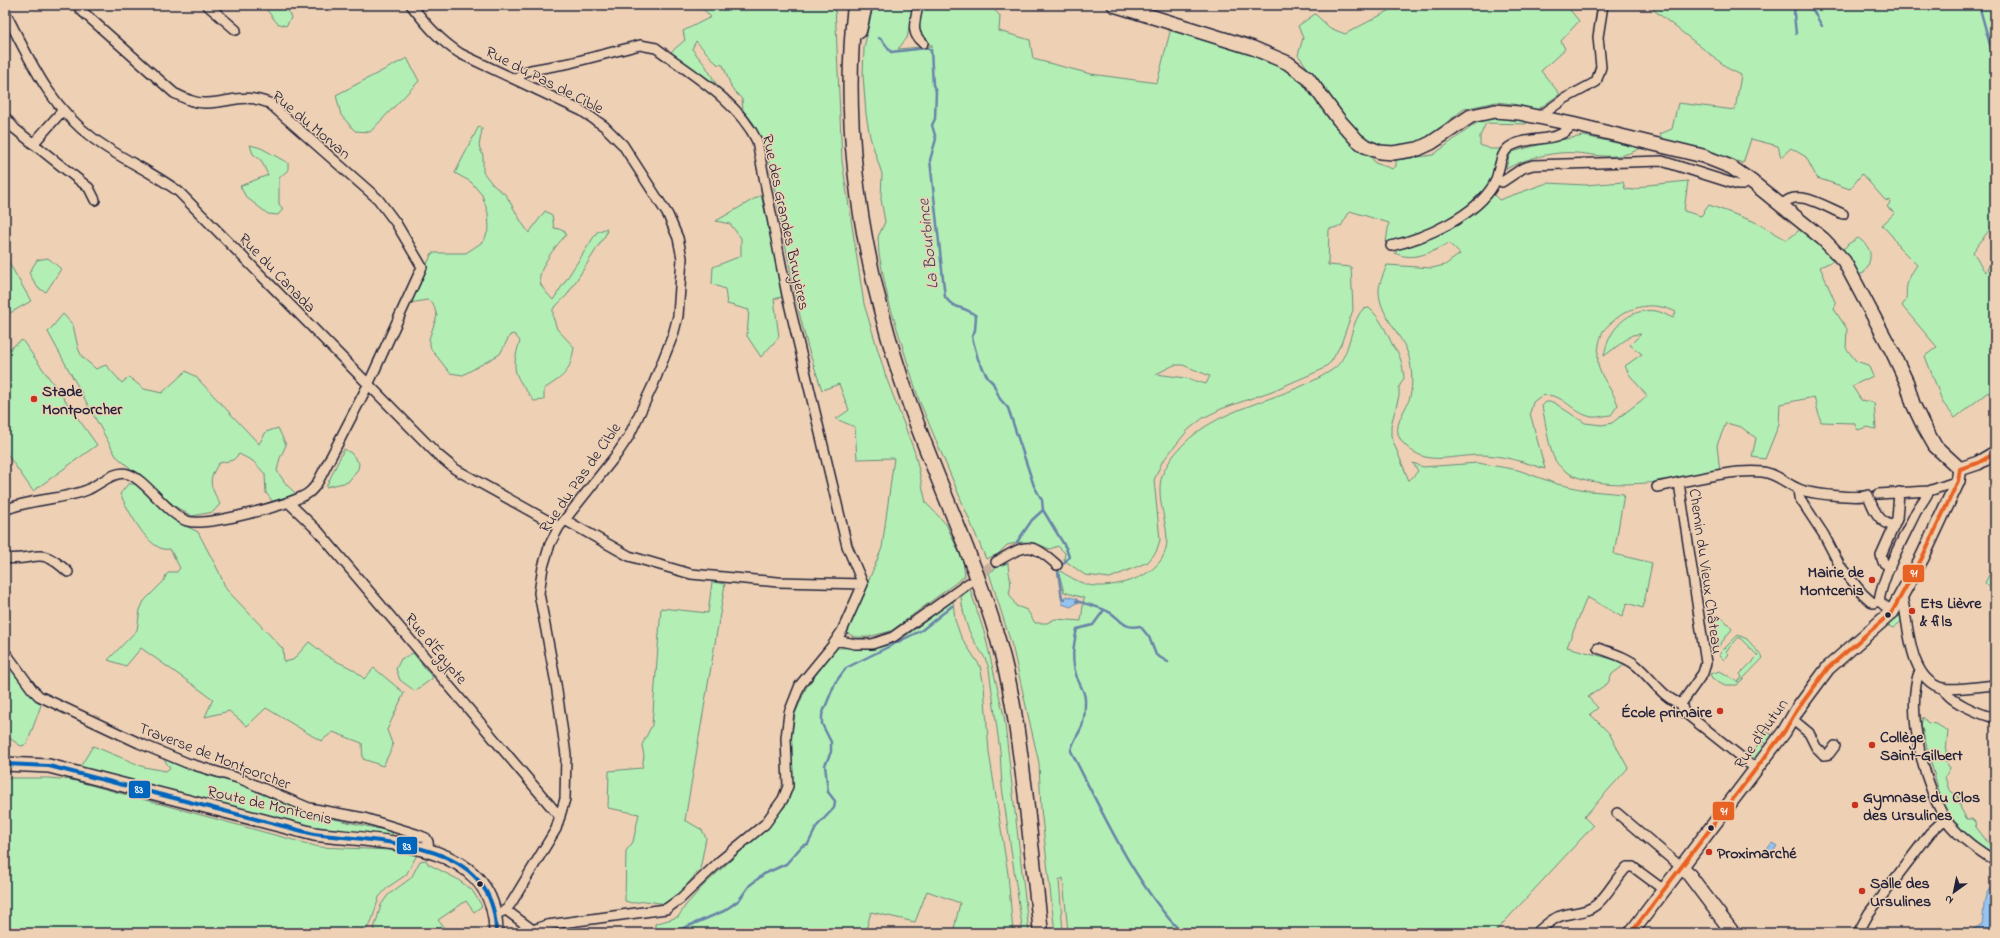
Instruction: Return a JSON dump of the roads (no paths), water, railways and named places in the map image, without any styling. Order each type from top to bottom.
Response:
[{"type":"main road","points":[[844,5],[850,64],[853,151],[867,253],[902,382],[970,557],[988,607],[1004,659],[1021,756],[1041,933]]},
{"type":"main road","points":[[850,64],[855,5]]},
{"type":"main road","points":[[850,64],[865,5]]},
{"type":"main road","points":[[1114,5],[1253,48],[1288,63],[1308,78],[1339,120],[1357,140],[1365,146],[1380,152],[1393,153],[1418,149],[1431,143],[1459,123],[1472,116],[1483,113],[1506,112],[1572,124],[1703,156],[1731,167],[1751,180],[1823,239],[1844,261],[1894,353],[1907,383],[1912,404],[1922,425],[1959,475],[1995,453]]},
{"type":"main road","name":"Rue d'Autun","points":[[1631,933],[1756,769],[1828,668],[1844,652],[1876,627],[1892,612],[1922,558],[1959,475]]},
{"type":"main road","name":"Route de Montcenis","points":[[5,764],[49,766],[314,834],[350,839],[380,840],[409,845],[429,851],[463,867],[477,879],[499,914]]},
{"type":"main road","points":[[1681,867],[1687,872],[1733,933]]},
{"type":"main road","points":[[496,933],[499,914]]},
{"type":"street","name":"Rue du Morvan","points":[[78,5],[83,12],[174,93],[189,101],[206,104],[251,97],[269,103],[378,199],[396,223],[422,267],[368,385]]},
{"type":"street","points":[[206,5],[236,30]]},
{"type":"street","name":"Rue du Pas de Cible","points":[[411,5],[436,36],[448,46],[461,54],[587,114],[604,126],[622,145],[668,215],[678,238],[682,258],[678,316],[673,335],[653,385],[629,436],[617,454],[562,524],[550,544],[543,567],[539,593],[556,684],[566,755],[566,798],[556,828],[499,914]]},
{"type":"street","points":[[918,5],[914,32],[917,38],[923,43]]},
{"type":"street","points":[[1539,117],[1564,99],[1596,82],[1601,67],[1598,37],[1603,5]]},
{"type":"street","name":"Rue du Canada","points":[[5,12],[44,85],[63,110],[93,138],[124,159],[164,181],[179,192],[368,385],[447,463],[562,524],[629,556],[691,574],[778,582],[863,584]]},
{"type":"street","name":"Rue des Grandes Bruyères","points":[[516,80],[524,72],[531,70],[570,63],[640,45],[649,46],[656,48],[728,103],[750,127],[757,141],[787,295],[847,546],[863,584]]},
{"type":"street","points":[[33,144],[63,110]]},
{"type":"street","points":[[5,117],[15,129],[89,188],[95,200]]},
{"type":"street","points":[[1391,246],[1432,233],[1450,223],[1479,201],[1494,183],[1504,152],[1510,146],[1560,135],[1566,132],[1572,124]]},
{"type":"street","points":[[1502,182],[1523,168],[1533,165],[1662,161],[1738,185],[1743,185],[1751,180]]},
{"type":"street","points":[[1782,206],[1789,199],[1798,196],[1842,214]]},
{"type":"street","points":[[5,510],[19,505],[86,490],[117,474],[129,474],[142,483],[164,505],[186,521],[201,523],[223,519],[288,502],[307,494],[314,488],[368,385]]},
{"type":"street","points":[[1657,487],[1714,476],[1764,472],[1779,476],[1798,489],[1819,494],[1868,495],[1873,509],[1878,516],[1894,526]]},
{"type":"street","points":[[1878,494],[1929,491],[1959,475]]},
{"type":"street","name":"Chemin du Vieux Château","points":[[1679,483],[1706,663],[1703,673],[1682,704]]},
{"type":"street","points":[[1798,489],[1799,497],[1824,535],[1840,566],[1862,594],[1873,603],[1879,601]]},
{"type":"street","points":[[1879,601],[1881,587],[1890,567],[1916,512],[1929,491]]},
{"type":"street","points":[[1890,567],[1882,562],[1881,555],[1897,520],[1899,492]]},
{"type":"street","name":"Rue d'Égypte","points":[[288,502],[318,531],[560,817]]},
{"type":"street","points":[[996,562],[1021,548],[1027,547],[1043,552],[1057,565]]},
{"type":"street","points":[[5,558],[45,556],[56,562],[68,572]]},
{"type":"street","points":[[836,640],[855,644],[872,644],[893,638],[969,583]]},
{"type":"street","points":[[499,914],[535,931],[547,925],[666,909],[680,900],[720,861],[765,824],[783,799],[788,786],[786,738],[789,713],[800,685],[842,631],[863,584]]},
{"type":"street","points":[[1902,596],[1915,660],[1920,670],[1933,684],[1944,688],[1995,685]]},
{"type":"street","points":[[1879,601],[1892,612]]},
{"type":"street","points":[[1598,648],[1629,660],[1637,666],[1673,701],[1682,704],[1684,712],[1756,769]]},
{"type":"street","name":"Traverse de Montporcher","points":[[5,652],[32,689],[39,696],[139,744],[187,763],[241,778],[309,808],[364,818],[416,834],[426,838],[429,851]]},
{"type":"street","points":[[1920,670],[1915,686],[1915,721],[1918,741],[1932,795],[1946,818],[1966,842],[1995,860]]},
{"type":"street","points":[[1944,688],[1945,694],[1955,701],[1995,718]]},
{"type":"street","points":[[1792,719],[1809,733],[1816,747],[1824,755],[1829,754],[1835,746]]},
{"type":"street","points":[[1617,813],[1681,867]]},
{"type":"street","points":[[1858,933],[1869,914],[1930,833],[1946,818]]},
{"type":"street","points":[[1536,933],[1556,918],[1564,915],[1580,913],[1596,905],[1627,867],[1633,867],[1664,890]]},
{"type":"water","points":[[1066,596],[1077,599],[1078,602],[1071,607],[1062,604],[1062,599]]},
{"type":"water","points":[[1772,843],[1777,846],[1769,857],[1764,853]]},
{"type":"water","points":[[1995,884],[1995,933],[1968,933],[1982,924],[1984,902],[1987,892]]},
{"type":"waterway","points":[[1795,5],[1794,14],[1796,34]]},
{"type":"waterway","points":[[1810,5],[1822,26]]},
{"type":"waterway","points":[[1979,5],[1995,63]]},
{"type":"waterway","name":"La Bourbince","points":[[879,38],[891,52],[926,48],[931,50],[933,85],[936,91],[935,119],[932,125],[936,139],[930,160],[945,297],[953,305],[967,310],[976,316],[975,330],[972,337],[978,359],[988,378],[993,383],[1000,399],[1008,408],[1034,486],[1042,500],[1043,510],[1066,548],[1069,557],[1063,564]]},
{"type":"waterway","points":[[1017,542],[1032,520],[1043,510]]},
{"type":"waterway","points":[[1058,571],[1062,599],[1065,599]]},
{"type":"waterway","points":[[1076,601],[1107,611],[1125,625],[1134,627],[1140,626],[1149,637],[1156,655],[1168,662]]},
{"type":"waterway","points":[[672,933],[724,911],[739,900],[750,885],[764,874],[786,864],[802,846],[808,844],[817,826],[834,808],[835,801],[828,792],[825,765],[831,752],[831,742],[822,724],[822,715],[835,683],[846,668],[922,630],[952,606]]},
{"type":"waterway","points":[[1104,610],[1093,625],[1077,629],[1073,659],[1077,678],[1084,694],[1085,706],[1082,726],[1071,751],[1107,822],[1134,870],[1149,893],[1182,933]]},
{"type":"tunnel","points":[[973,580],[996,562]]},
{"type":"place","name":"Stade Montporcher","points":[[34,399]]},
{"type":"place","name":"Mairie de Montcenis","points":[[1872,580]]},
{"type":"place","name":"Ets Lièvre & fils","points":[[1912,611]]},
{"type":"place","name":"École primaire","points":[[1720,711]]},
{"type":"place","name":"Collège Saint-Gilbert","points":[[1872,745]]},
{"type":"place","name":"Gymnase du Clos des Ursulines","points":[[1855,805]]},
{"type":"place","name":"Proximarché","points":[[1709,852]]},
{"type":"place","name":"Salle des Ursulines","points":[[1862,891]]}]
